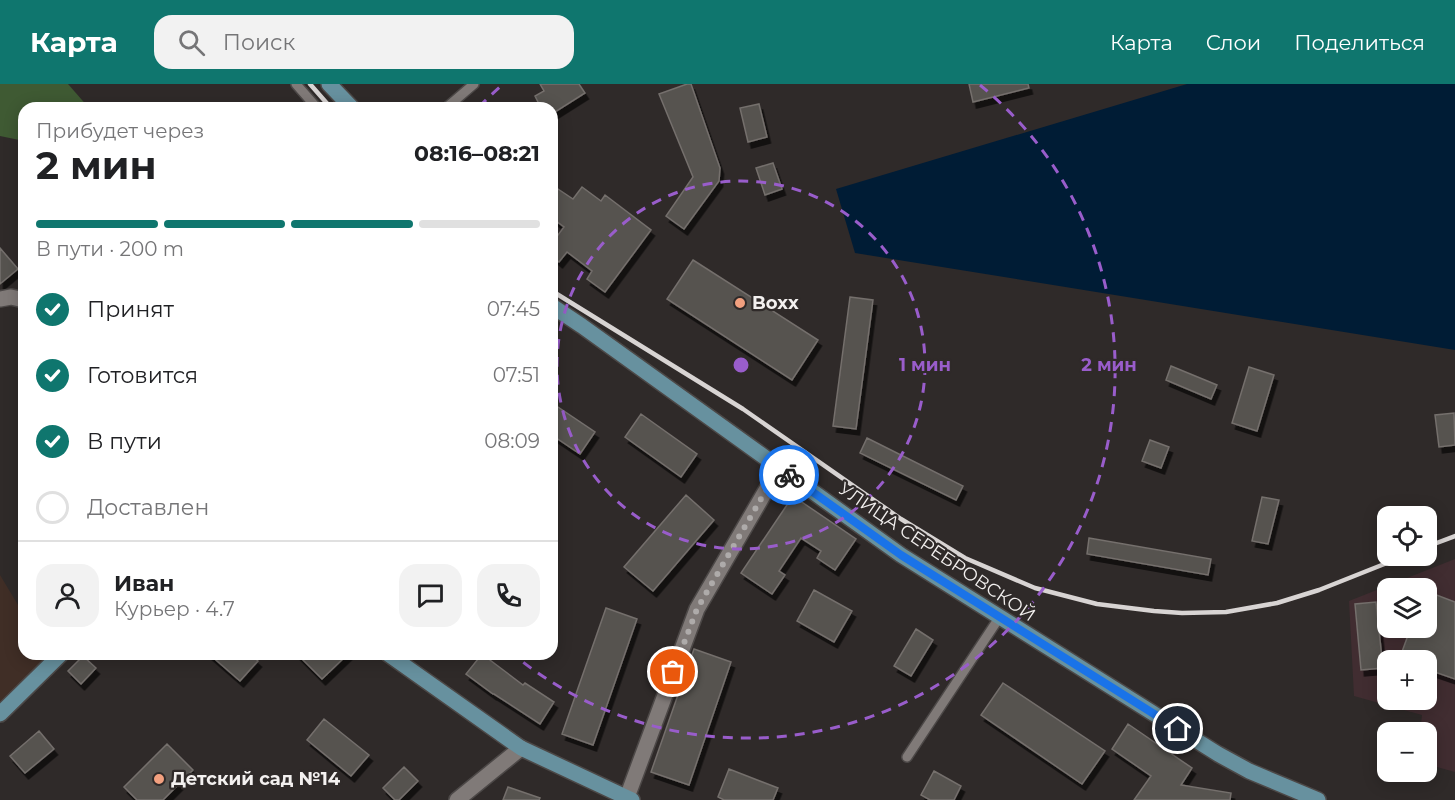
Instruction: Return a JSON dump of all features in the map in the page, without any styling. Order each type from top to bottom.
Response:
[{"type":"street","points":[[329,84],[346,102]]},
{"type":"street","points":[[0,300],[11,297],[18,299]]},
{"type":"street","name":"УЛИЦА СЕРЕБРОВСКОЙ","points":[[558,310],[901,555],[1218,754],[1249,771],[1318,800]]},
{"type":"street","points":[[396,660],[521,748],[628,799],[697,609],[779,468]]},
{"type":"street","points":[[0,714],[55,660]]},
{"type":"street","points":[[457,800],[521,748]]},
{"type":"lane","points":[[296,84],[312,102]]},
{"type":"lane","points":[[453,102],[474,84]]},
{"type":"lane","points":[[907,757],[999,618]]},
{"type":"shaded area","points":[[1455,559],[1455,772],[1437,767],[1437,722],[1421,722],[1422,715],[1404,710],[1437,710],[1437,650],[1377,650],[1377,702],[1354,696],[1349,601],[1377,590],[1377,638],[1437,638],[1437,578],[1407,578]]},
{"type":"shaded area","points":[[0,575],[18,605],[18,660],[46,660],[0,705]]},
{"type":"green space","points":[[0,84],[68,84],[84,102],[18,102],[18,140],[0,136]]},
{"type":"water","points":[[1187,84],[1455,84],[1455,350],[855,253],[836,189]]},
{"type":"building","points":[[540,84],[579,84],[585,93],[558,110],[558,102],[538,102],[535,96],[544,91]]},
{"type":"building","points":[[691,84],[720,168],[719,181],[684,229],[666,216],[693,177],[659,94]]},
{"type":"building","points":[[969,84],[1028,84],[1029,88],[973,102]]},
{"type":"building","points":[[759,104],[767,137],[748,142],[740,108]]},
{"type":"building","points":[[773,163],[782,189],[765,195],[756,168]]},
{"type":"building","points":[[582,187],[601,201],[605,195],[651,230],[605,292],[587,279],[592,271],[567,252],[558,261],[558,235],[564,227],[558,222],[558,189],[573,199]]},
{"type":"building","points":[[0,248],[18,269],[0,284]]},
{"type":"building","points":[[693,260],[818,340],[792,380],[667,299]]},
{"type":"building","points":[[850,297],[873,300],[856,429],[833,426]]},
{"type":"building","points":[[1171,366],[1217,385],[1211,399],[1166,380]]},
{"type":"building","points":[[1249,367],[1274,375],[1257,431],[1232,423]]},
{"type":"building","points":[[558,407],[595,432],[580,454],[558,439]]},
{"type":"building","points":[[1454,413],[1455,445],[1439,447],[1435,415]]},
{"type":"building","points":[[641,414],[697,454],[681,477],[625,437]]},
{"type":"building","points":[[867,438],[963,486],[956,500],[860,453]]},
{"type":"building","points":[[1150,440],[1169,447],[1161,468],[1142,461]]},
{"type":"building","points":[[686,495],[714,520],[653,591],[624,567]]},
{"type":"building","points":[[793,496],[856,539],[835,570],[817,558],[821,551],[801,538],[779,571],[785,575],[772,594],[741,573]]},
{"type":"building","points":[[1262,497],[1279,500],[1268,544],[1252,541]]},
{"type":"building","points":[[1089,538],[1211,559],[1208,575],[1087,554]]},
{"type":"building","points":[[814,590],[852,611],[834,642],[797,621]]},
{"type":"building","points":[[1437,595],[1455,602],[1455,679],[1437,673],[1437,650],[1403,650],[1407,638],[1437,638]]},
{"type":"building","points":[[1376,602],[1377,638],[1380,638],[1381,650],[1377,650],[1377,669],[1361,670],[1355,604]]},
{"type":"building","points":[[606,608],[637,619],[593,745],[562,734]]},
{"type":"building","points":[[916,629],[933,640],[911,676],[894,666]]},
{"type":"building","points":[[694,649],[731,662],[689,785],[651,772]]},
{"type":"building","points":[[79,660],[87,660],[96,668],[81,684],[68,671]]},
{"type":"building","points":[[216,660],[258,661],[240,681]]},
{"type":"building","points":[[303,660],[342,660],[322,679]]},
{"type":"building","points":[[477,660],[490,660],[523,685],[525,683],[554,702],[540,724],[466,674]]},
{"type":"building","points":[[1003,683],[1105,751],[1082,784],[981,715]]},
{"type":"building","points":[[324,719],[369,755],[351,776],[307,740]]},
{"type":"building","points":[[1128,724],[1192,768],[1181,785],[1231,793],[1230,800],[1134,800],[1151,776],[1112,749]]},
{"type":"building","points":[[39,731],[54,749],[25,773],[10,756]]},
{"type":"building","name":"Детский сад №14","points":[[167,744],[193,770],[163,800],[137,800],[124,787]]},
{"type":"building","points":[[404,767],[418,781],[399,800],[395,800],[383,788]]},
{"type":"building","points":[[729,769],[778,788],[773,800],[724,800],[718,797]]},
{"type":"building","points":[[934,771],[961,786],[954,800],[930,800],[921,795]]},
{"type":"building","points":[[508,787],[540,798],[539,800],[503,800]]},
{"type":"railway","points":[[310,84],[326,102]]},
{"type":"railway","points":[[558,295],[743,409],[901,519],[965,558],[1035,588],[1097,604],[1182,613],[1226,612],[1277,603],[1319,590],[1379,566]]},
{"type":"railway","points":[[1437,543],[1455,536]]},
{"type":"way so far","points":[[673,672],[697,609],[779,468],[789,475]]},
{"type":"place","name":"Boxx","points":[[740,303]]},
{"type":"place","name":"Детский сад №14","points":[[159,779]]},
{"type":"route","points":[[789,475],[901,555],[1178,729]]}]
